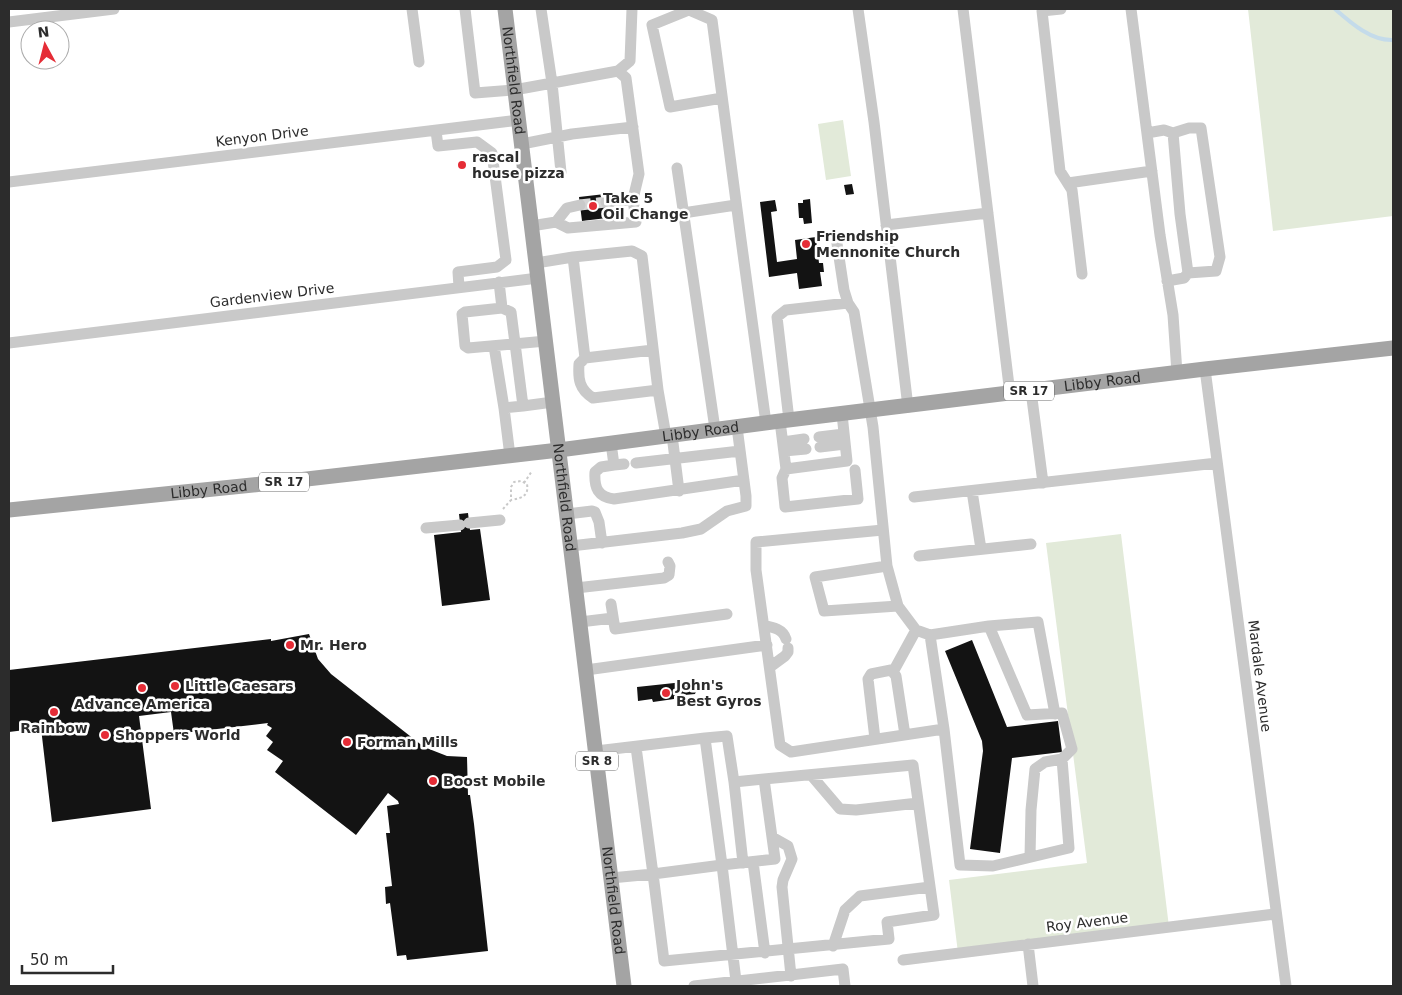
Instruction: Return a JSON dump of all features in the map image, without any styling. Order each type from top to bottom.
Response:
[{"type":"main road","name":"Northfield Road","points":[[505,9],[624,986]]},
{"type":"main road","name":"Libby Road","points":[[9,510],[510,456],[778,421],[1393,348]]},
{"type":"street","points":[[9,22],[114,9]]},
{"type":"street","points":[[412,9],[419,62]]},
{"type":"street","points":[[465,9],[474,93],[514,90],[618,71],[630,61],[632,9]]},
{"type":"street","points":[[541,9],[552,83],[561,172]]},
{"type":"street","points":[[858,9],[908,407]]},
{"type":"street","points":[[963,9],[1010,394]]},
{"type":"street","points":[[1054,9],[1042,11],[1060,171],[1072,190],[1082,274]]},
{"type":"street","points":[[1131,9],[1173,315],[1177,373]]},
{"type":"street","points":[[722,98],[670,107],[652,25],[689,10],[712,20],[736,205],[783,447],[786,469],[782,478],[785,508],[858,499],[855,470]]},
{"type":"street","points":[[531,226],[556,222],[568,228],[636,222],[633,199],[639,174],[626,78],[618,71]]},
{"type":"street","name":"Kenyon Drive","points":[[9,182],[519,120]]},
{"type":"street","points":[[522,144],[572,134],[633,127]]},
{"type":"street","points":[[1147,133],[1164,130],[1173,133],[1189,128],[1201,128],[1220,258],[1216,270],[1188,273],[1184,278],[1167,281]]},
{"type":"street","points":[[436,131],[438,146],[477,142],[492,153],[506,260],[497,267],[458,272],[459,287]]},
{"type":"street","points":[[1173,133],[1180,214],[1188,273]]},
{"type":"street","points":[[676,168],[715,430]]},
{"type":"street","points":[[1068,183],[1152,172]]},
{"type":"street","points":[[606,202],[633,199]]},
{"type":"street","points":[[556,222],[566,208],[580,205]]},
{"type":"street","points":[[683,213],[736,205]]},
{"type":"street","points":[[886,225],[988,213]]},
{"type":"street","points":[[836,237],[844,290],[848,303],[854,312],[873,427],[887,566],[898,606],[916,630],[930,635],[989,626],[1038,622],[1055,714]]},
{"type":"street","name":"Gardenview Drive","points":[[9,343],[498,282],[573,257],[632,251],[642,256],[653,350]]},
{"type":"street","points":[[573,257],[585,358]]},
{"type":"street","points":[[498,282],[502,308]]},
{"type":"street","points":[[778,421],[777,317],[786,310],[848,303]]},
{"type":"street","points":[[523,406],[515,344],[511,312],[502,308],[464,312],[462,314],[465,346],[468,348],[494,346],[515,344],[546,341]]},
{"type":"street","points":[[494,346],[510,456]]},
{"type":"street","points":[[658,390],[593,398],[584,392],[578,377],[579,364],[585,358],[653,350],[658,390],[675,459],[678,491]]},
{"type":"street","name":"Mardale Avenue","points":[[1205,369],[1275,914],[1286,986]]},
{"type":"street","points":[[1031,391],[1043,482]]},
{"type":"street","points":[[504,408],[553,402]]},
{"type":"street","points":[[786,469],[847,461],[842,414]]},
{"type":"street","points":[[571,546],[700,529],[727,511],[746,506],[736,427]]},
{"type":"street","points":[[820,442],[845,439]]},
{"type":"street","points":[[611,443],[625,464]]},
{"type":"street","points":[[783,447],[805,444]]},
{"type":"street","points":[[740,451],[601,467],[595,472],[596,486],[604,498],[614,500],[744,480]]},
{"type":"street","points":[[914,497],[1217,463]]},
{"type":"street","points":[[972,491],[981,549]]},
{"type":"street","points":[[567,514],[592,510],[595,512],[599,522],[602,542]]},
{"type":"street","points":[[426,528],[464,524],[500,516]]},
{"type":"street","points":[[883,530],[756,542],[756,570],[780,745],[791,752],[944,729]]},
{"type":"street","points":[[919,556],[1031,544]]},
{"type":"street","points":[[576,588],[664,578],[669,575],[670,566],[668,562]]},
{"type":"street","points":[[887,566],[815,577],[824,611],[898,606]]},
{"type":"street","points":[[612,604],[615,629],[726,614]]},
{"type":"street","points":[[580,622],[613,618]]},
{"type":"street","points":[[764,626],[775,627],[785,635],[787,644],[788,652],[770,668]]},
{"type":"street","points":[[989,626],[1027,715],[1062,713],[1072,749],[1062,759],[1045,762],[1035,769],[1031,810],[1030,857]]},
{"type":"street","points":[[893,672],[916,630]]},
{"type":"street","points":[[930,635],[944,729],[960,865],[993,866],[1069,848],[1062,759]]},
{"type":"street","points":[[586,670],[767,645]]},
{"type":"street","points":[[875,739],[869,676],[874,673],[890,670],[896,676],[904,735]]},
{"type":"street","points":[[596,751],[728,736],[734,782],[765,953]]},
{"type":"street","points":[[705,738],[736,981]]},
{"type":"street","points":[[636,747],[664,961],[733,954],[765,953],[889,939],[887,922],[934,915],[913,765],[734,782]]},
{"type":"street","points":[[811,775],[840,808],[856,810],[918,803]]},
{"type":"street","points":[[611,878],[775,859],[764,779]]},
{"type":"street","points":[[772,837],[788,846],[792,859],[782,887],[791,976]]},
{"type":"street","points":[[833,946],[845,910],[860,896],[930,887]]},
{"type":"street","name":"Roy Avenue","points":[[903,960],[1275,914]]},
{"type":"street","points":[[1028,944],[1033,986]]},
{"type":"street","points":[[694,986],[843,970],[845,986]]},
{"type":"path","points":[[524,483],[532,471]]},
{"type":"path","points":[[500,516],[511,500],[511,487],[514,482],[521,481],[527,484],[526,496],[511,500]]},
{"type":"green space","points":[[1248,9],[1393,9],[1393,216],[1273,231]]},
{"type":"green space","points":[[843,120],[851,176],[826,180],[818,124]]},
{"type":"green space","points":[[1121,534],[1169,927],[958,953],[949,880],[1087,863],[1046,543]]},
{"type":"building","points":[[852,184],[854,194],[846,195],[844,185]]},
{"type":"building","points":[[605,194],[607,218],[582,221],[579,197]]},
{"type":"building","points":[[810,199],[812,223],[804,224],[803,218],[799,218],[798,203],[803,203],[803,200]]},
{"type":"building","name":"Friendship Mennonite Church","points":[[775,200],[777,211],[771,212],[777,262],[797,259],[795,240],[816,237],[819,263],[823,263],[824,272],[820,272],[822,286],[799,289],[797,273],[769,277],[760,202]]},
{"type":"building","points":[[468,513],[470,530],[480,529],[490,600],[442,606],[434,535],[461,532],[459,514]]},
{"type":"building","points":[[309,634],[318,659],[331,674],[424,747],[447,756],[467,757],[468,795],[470,795],[474,824],[488,951],[407,960],[406,955],[397,956],[390,903],[386,904],[385,887],[392,886],[386,833],[390,833],[387,806],[399,804],[398,801],[388,793],[356,835],[275,772],[283,761],[267,750],[273,742],[266,736],[272,728],[267,725],[268,723],[174,734],[171,712],[139,716],[151,809],[52,822],[41,728],[9,732],[9,670],[271,639],[271,641]]},
{"type":"building","points":[[972,640],[1007,727],[1058,721],[1062,752],[1012,758],[1000,853],[970,849],[983,751],[982,741],[945,651]]},
{"type":"building","points":[[693,681],[698,686],[695,694],[674,696],[674,699],[653,702],[652,699],[638,701],[637,687]]},
{"type":"waterway","points":[[1335,9],[1369,34],[1377,38],[1393,40]]},
{"type":"tunnel","points":[[580,205],[606,202]]},
{"type":"place","name":"rascal house pizza","points":[[462,165]]},
{"type":"place","name":"Take 5 Oil Change","points":[[593,206]]},
{"type":"place","name":"Friendship Mennonite Church","points":[[806,244]]},
{"type":"place","name":"Mr. Hero","points":[[290,645]]},
{"type":"place","name":"Little Caesars","points":[[175,686]]},
{"type":"place","name":"Advance America","points":[[142,688]]},
{"type":"place","name":"John's Best Gyros","points":[[666,693]]},
{"type":"place","name":"Rainbow","points":[[54,712]]},
{"type":"place","name":"Shoppers World","points":[[105,735]]},
{"type":"place","name":"Forman Mills","points":[[347,742]]},
{"type":"place","name":"Boost Mobile","points":[[433,781]]}]
